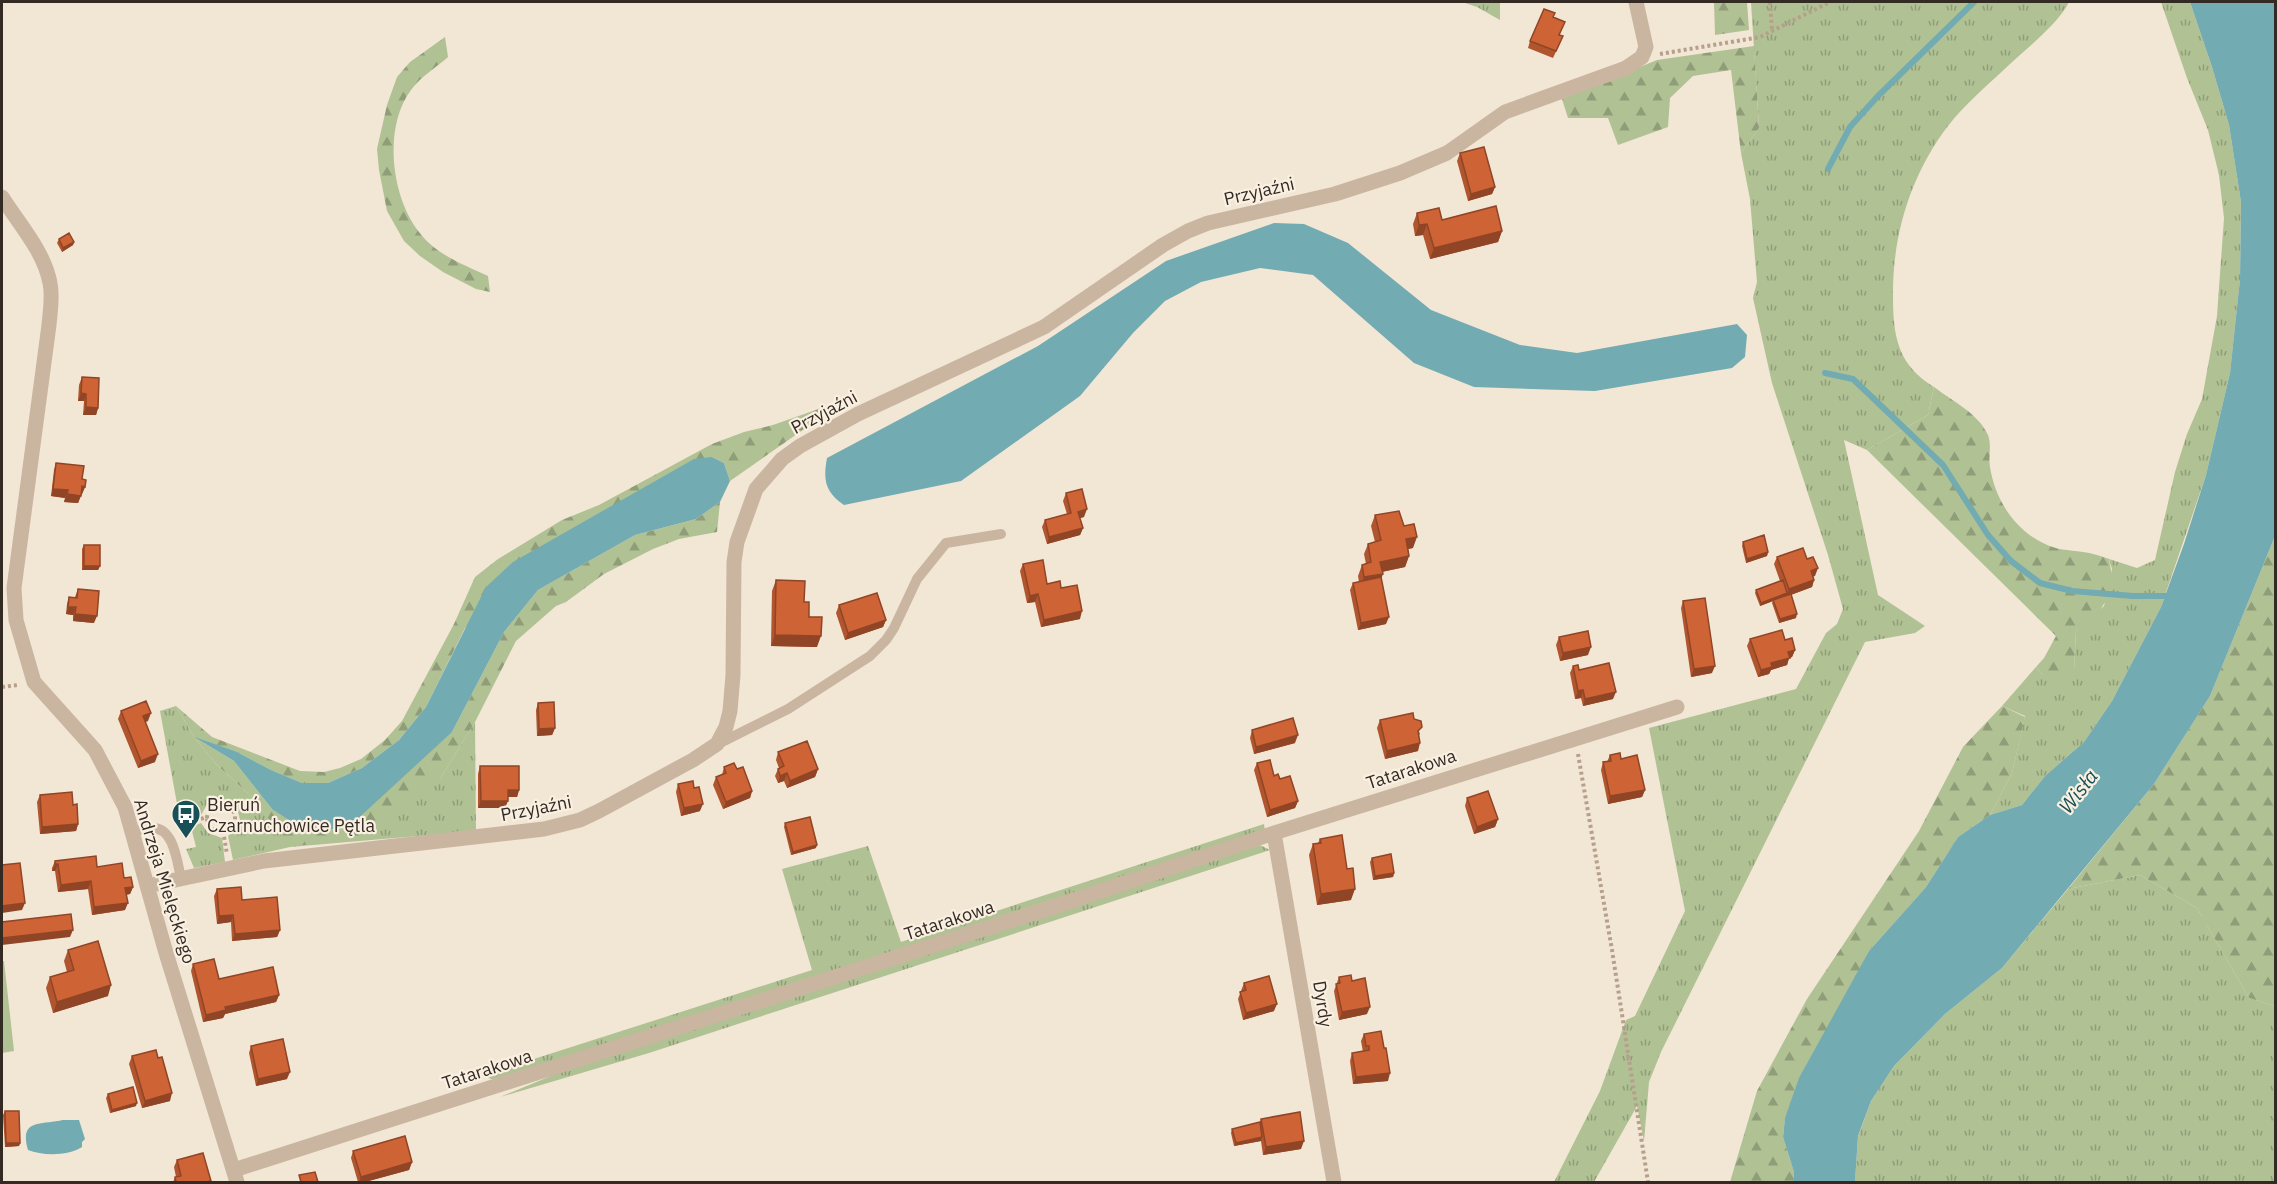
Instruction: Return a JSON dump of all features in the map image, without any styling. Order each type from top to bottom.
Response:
[{"type":"street","points":[[1636,2],[1646,48],[1642,57]]},
{"type":"street","name":"Przyjaźni","points":[[147,886],[264,861],[466,840],[561,825],[580,820],[599,811],[693,760],[717,744],[726,727],[730,711],[733,675],[734,562],[737,542],[756,489],[771,470],[791,452],[858,414],[1044,327],[1163,245],[1188,231],[1208,223],[1335,194],[1400,173],[1447,153],[1505,112],[1626,68],[1642,57]]},
{"type":"street","name":"Andrzeja Mielęckiego","points":[[2,197],[42,258],[51,284],[51,303],[14,588],[16,620],[23,650],[34,682],[95,750],[125,807],[166,953],[235,1176]]},
{"type":"street","name":"Tatarakowa","points":[[235,1176],[1274,833],[1677,707]]},
{"type":"street","name":"Dyrdy","points":[[1274,833],[1334,1182]]},
{"type":"lane","points":[[717,744],[788,709],[870,656],[886,640],[917,579],[946,543],[1001,534]]},
{"type":"lane","points":[[132,832],[153,827],[163,830],[173,843],[181,878]]},
{"type":"path","points":[[1770,2],[1772,30]]},
{"type":"path","points":[[1642,57],[1760,37],[1830,2]]},
{"type":"path","points":[[1575,738],[1612,950],[1648,1182]]},
{"type":"path","points":[[222,804],[230,807],[235,814],[231,827],[223,831],[210,826],[207,818],[210,809],[222,804]]},
{"type":"path","points":[[163,830],[207,818]]},
{"type":"green space","points":[[1462,2],[1500,2],[1500,20],[1477,7]]},
{"type":"green space","points":[[1714,2],[1747,2],[1749,30],[1715,35]]},
{"type":"green space","points":[[1751,2],[2069,2],[2050,27],[1978,94],[1948,126],[1924,164],[1906,207],[1896,251],[1894,325],[1905,359],[1912,369],[1934,387],[1928,415],[1867,450],[1844,440],[1878,595],[1925,626],[1915,633],[1865,642],[1661,1052],[1649,1082],[1644,1141],[1637,1106],[1594,1182],[1554,1182],[1600,1091],[1626,1020],[1635,1016],[1685,911],[1649,728],[1796,689],[1826,633],[1837,624],[1843,609],[1828,555],[1772,383],[1753,298],[1757,282],[1750,199],[1741,153],[1759,128]]},
{"type":"green space","points":[[2161,2],[2190,2],[2229,125],[2241,202],[2240,279],[2230,373],[2206,475],[2161,607],[2112,701],[2084,742],[2045,776],[2022,805],[1990,815],[2012,773],[2025,716],[2002,706],[2036,667],[2043,675],[2074,670],[2076,631],[2104,606],[2112,569],[2109,559],[2137,568],[2155,560],[2175,472],[2187,434],[2202,399],[2217,316],[2224,218],[2219,175],[2208,130]]},
{"type":"green space","points":[[445,37],[448,57],[411,90],[402,105],[396,123],[394,162],[397,181],[409,217],[419,232],[442,253],[488,276],[490,292],[476,289],[443,272],[404,241],[387,211],[379,170],[377,149],[387,105],[397,77],[410,62]]},
{"type":"green space","points":[[1754,46],[1759,128],[1741,153],[1731,70],[1693,76],[1670,98],[1668,127],[1618,145],[1608,118],[1568,118],[1562,99],[1657,60]]},
{"type":"green space","points":[[1934,387],[1964,408],[1984,427],[1989,439],[1990,467],[1996,490],[2008,512],[2023,530],[2053,547],[2109,559],[2114,588],[2097,615],[2076,631],[2074,670],[2055,680],[2043,675],[2036,667],[2044,658],[2056,636],[1867,450],[1928,415]]},
{"type":"green space","points":[[847,399],[730,481],[724,463],[712,457],[465,628],[426,707],[399,740],[362,768],[328,783],[302,783],[235,751],[197,739],[234,761],[272,809],[452,732],[504,632],[538,590],[635,535],[696,519],[720,502],[717,532],[679,539],[653,549],[604,574],[566,602],[556,606],[516,641],[475,722],[440,779],[366,836],[290,847],[253,798],[216,764],[194,737],[176,706],[212,737],[300,771],[324,772],[361,759],[385,740],[402,721],[454,624],[475,577],[498,559],[562,520],[599,505],[712,444]]},
{"type":"green space","points":[[2275,536],[2275,1006],[2249,998],[2197,908],[2140,875],[2068,889],[2154,784],[2210,696]]},
{"type":"green space","points":[[176,706],[194,737],[216,764],[253,798],[291,847],[233,860],[228,836],[241,824],[235,806],[228,800],[209,801],[201,815],[180,820],[160,711]]},
{"type":"green space","points":[[2002,706],[2025,717],[2012,773],[1990,815],[1958,837],[1926,887],[1869,951],[1785,1118],[1783,1137],[1794,1172],[1794,1182],[1730,1182],[1757,1091],[1807,999],[1919,831],[1963,747]]},
{"type":"green space","points":[[475,722],[476,831],[291,847],[440,779]]},
{"type":"green space","points":[[201,823],[208,833],[222,838],[225,862],[194,868],[186,849],[196,847],[191,827]]},
{"type":"green space","points":[[1264,824],[1265,831],[495,1080],[481,1076],[812,970],[782,869],[868,846],[901,942]]},
{"type":"green space","points":[[1260,845],[1270,850],[649,1053],[500,1097],[570,1068]]},
{"type":"green space","points":[[2140,875],[2197,908],[2249,998],[2275,1006],[2275,1182],[1855,1182],[1858,1137],[1871,1101],[1894,1066],[1945,1014],[2002,968],[2068,889]]},
{"type":"green space","points":[[2,961],[4,961],[14,1051],[2,1053]]},
{"type":"water","name":"Wisła","points":[[2190,2],[2275,2],[2275,536],[2210,696],[2154,784],[2002,968],[1945,1014],[1894,1066],[1871,1101],[1858,1136],[1855,1182],[1794,1182],[1794,1172],[1783,1137],[1785,1118],[1799,1078],[1869,951],[1926,887],[1958,837],[1990,815],[2022,805],[2045,776],[2084,742],[2112,701],[2161,607],[2184,544],[2206,475],[2230,373],[2240,279],[2241,202],[2229,125]]},
{"type":"water","points":[[1274,223],[1304,224],[1348,243],[1431,310],[1520,345],[1577,353],[1737,324],[1747,335],[1745,357],[1732,368],[1595,391],[1474,387],[1414,363],[1313,275],[1260,268],[1201,282],[1165,301],[1133,333],[1080,396],[961,481],[844,505],[829,490],[825,473],[827,458],[1038,346],[1166,261]]},
{"type":"water","points":[[712,457],[724,463],[730,481],[720,502],[696,519],[635,535],[538,590],[504,632],[452,732],[352,824],[335,829],[300,827],[272,809],[234,761],[194,737],[235,751],[302,783],[328,783],[362,768],[399,740],[426,707],[486,587],[513,562],[694,459]]},
{"type":"water","points":[[63,1120],[79,1120],[85,1139],[82,1147],[70,1152],[55,1154],[28,1150],[26,1133],[29,1128]]},
{"type":"building","points":[[1544,9],[1555,13],[1553,17],[1565,22],[1559,35],[1563,36],[1556,51],[1530,41]]},
{"type":"building","points":[[1484,147],[1495,187],[1471,194],[1460,153]]},
{"type":"building","points":[[1496,206],[1502,231],[1434,248],[1427,224],[1419,225],[1417,213],[1439,208],[1442,220]]},
{"type":"building","points":[[69,233],[74,242],[63,248],[59,239]]},
{"type":"building","points":[[82,377],[99,378],[98,408],[86,407],[86,394],[81,393]]},
{"type":"building","points":[[56,463],[84,466],[82,479],[86,480],[85,487],[82,486],[81,496],[67,494],[68,490],[53,489]]},
{"type":"building","points":[[1082,489],[1087,509],[1078,512],[1083,528],[1049,537],[1045,520],[1071,513],[1066,493]]},
{"type":"building","points":[[1399,511],[1404,526],[1414,524],[1417,537],[1406,539],[1409,556],[1380,562],[1383,574],[1364,577],[1362,565],[1371,562],[1368,544],[1381,540],[1375,515]]},
{"type":"building","points":[[1764,535],[1768,552],[1747,559],[1743,542]]},
{"type":"building","points":[[84,545],[100,545],[100,566],[84,566]]},
{"type":"building","points":[[1803,548],[1807,559],[1813,557],[1818,568],[1811,571],[1814,580],[1789,589],[1777,557]]},
{"type":"building","points":[[1043,560],[1047,584],[1060,581],[1061,588],[1077,585],[1082,611],[1044,620],[1038,594],[1030,596],[1023,564]]},
{"type":"building","points":[[1381,577],[1389,617],[1361,623],[1353,583]]},
{"type":"building","points":[[776,580],[805,581],[804,602],[809,602],[809,617],[822,617],[821,636],[775,635]]},
{"type":"building","points":[[1783,580],[1787,593],[1761,603],[1756,590]]},
{"type":"building","points":[[78,589],[99,591],[97,616],[75,614],[76,607],[68,607],[69,597],[77,598]]},
{"type":"building","points":[[877,593],[886,620],[848,633],[839,605]]},
{"type":"building","points":[[1791,594],[1797,614],[1780,619],[1773,600]]},
{"type":"building","points":[[1705,598],[1715,666],[1694,669],[1683,601]]},
{"type":"building","points":[[1782,630],[1785,640],[1792,638],[1795,650],[1788,652],[1790,658],[1771,663],[1772,667],[1761,670],[1750,639]]},
{"type":"building","points":[[1588,631],[1591,647],[1563,653],[1559,637]]},
{"type":"building","points":[[1609,663],[1616,692],[1585,699],[1583,690],[1578,691],[1573,666],[1578,665],[1579,670]]},
{"type":"building","points":[[146,701],[151,713],[143,716],[158,754],[141,761],[121,711]]},
{"type":"building","points":[[554,702],[555,728],[539,729],[538,703]]},
{"type":"building","points":[[1413,713],[1414,719],[1421,721],[1422,727],[1418,731],[1420,743],[1387,751],[1380,720]]},
{"type":"building","points":[[1293,718],[1298,735],[1256,747],[1252,730]]},
{"type":"building","points":[[807,741],[818,769],[790,781],[787,773],[780,776],[778,769],[784,766],[778,752]]},
{"type":"building","points":[[1620,753],[1621,759],[1637,755],[1645,790],[1610,796],[1603,762],[1611,761],[1610,755]]},
{"type":"building","points":[[1270,760],[1274,776],[1278,774],[1280,779],[1290,776],[1298,801],[1270,810],[1257,763]]},
{"type":"building","points":[[734,763],[737,769],[743,767],[752,791],[726,802],[716,777],[726,773],[724,767]]},
{"type":"building","points":[[480,766],[519,766],[519,790],[508,790],[508,801],[481,801]]},
{"type":"building","points":[[693,781],[694,788],[699,787],[703,804],[684,808],[678,784]]},
{"type":"building","points":[[1488,791],[1498,819],[1477,827],[1467,798]]},
{"type":"building","points":[[72,792],[73,805],[77,804],[78,824],[42,827],[40,795]]},
{"type":"building","points":[[810,817],[817,845],[793,852],[785,823]]},
{"type":"building","points":[[1342,835],[1347,869],[1353,868],[1355,889],[1321,894],[1313,844],[1321,843],[1320,839]]},
{"type":"building","points":[[1391,854],[1394,873],[1375,876],[1372,858]]},
{"type":"building","points":[[96,856],[97,867],[122,863],[124,878],[131,877],[133,887],[125,888],[128,903],[94,907],[91,881],[61,885],[58,864],[55,864],[55,861]]},
{"type":"building","points":[[20,863],[25,903],[2,906],[2,865]]},
{"type":"building","points":[[241,887],[242,900],[277,897],[280,930],[235,934],[233,915],[219,916],[217,889]]},
{"type":"building","points":[[71,914],[73,930],[2,938],[2,922]]},
{"type":"building","points":[[98,941],[111,985],[57,1002],[50,977],[74,970],[68,950]]},
{"type":"building","points":[[214,959],[219,979],[273,967],[279,995],[225,1007],[226,1010],[206,1015],[193,964]]},
{"type":"building","points":[[1351,975],[1352,981],[1365,978],[1370,1007],[1342,1012],[1336,984],[1340,983],[1339,977]]},
{"type":"building","points":[[1269,976],[1277,1004],[1246,1013],[1240,992],[1246,990],[1244,983]]},
{"type":"building","points":[[1381,1031],[1390,1073],[1356,1077],[1352,1053],[1369,1050],[1364,1034]]},
{"type":"building","points":[[283,1039],[290,1072],[258,1079],[251,1046]]},
{"type":"building","points":[[156,1050],[158,1058],[162,1057],[172,1093],[145,1101],[132,1056]]},
{"type":"building","points":[[133,1087],[137,1103],[112,1110],[108,1094]]},
{"type":"building","points":[[5,1111],[19,1111],[20,1143],[6,1143]]},
{"type":"building","points":[[1300,1112],[1304,1141],[1266,1147],[1261,1119]]},
{"type":"building","points":[[1260,1122],[1262,1137],[1236,1143],[1232,1129]]},
{"type":"building","points":[[405,1136],[412,1162],[361,1177],[353,1151]]},
{"type":"building","points":[[203,1153],[211,1181],[176,1182],[175,1177],[181,1176],[177,1160]]},
{"type":"building","points":[[315,1172],[318,1182],[301,1182],[299,1175]]},
{"type":"waterway","points":[[1828,169],[1850,127],[1877,97],[1974,2]]},
{"type":"waterway","points":[[1825,373],[1853,379],[1943,465],[1988,535],[2011,561],[2040,583],[2072,591],[2133,596],[2172,596]]},
{"type":"place","name":"Bieruń Czarnuchowice Pętla","points":[[186,840]]}]
